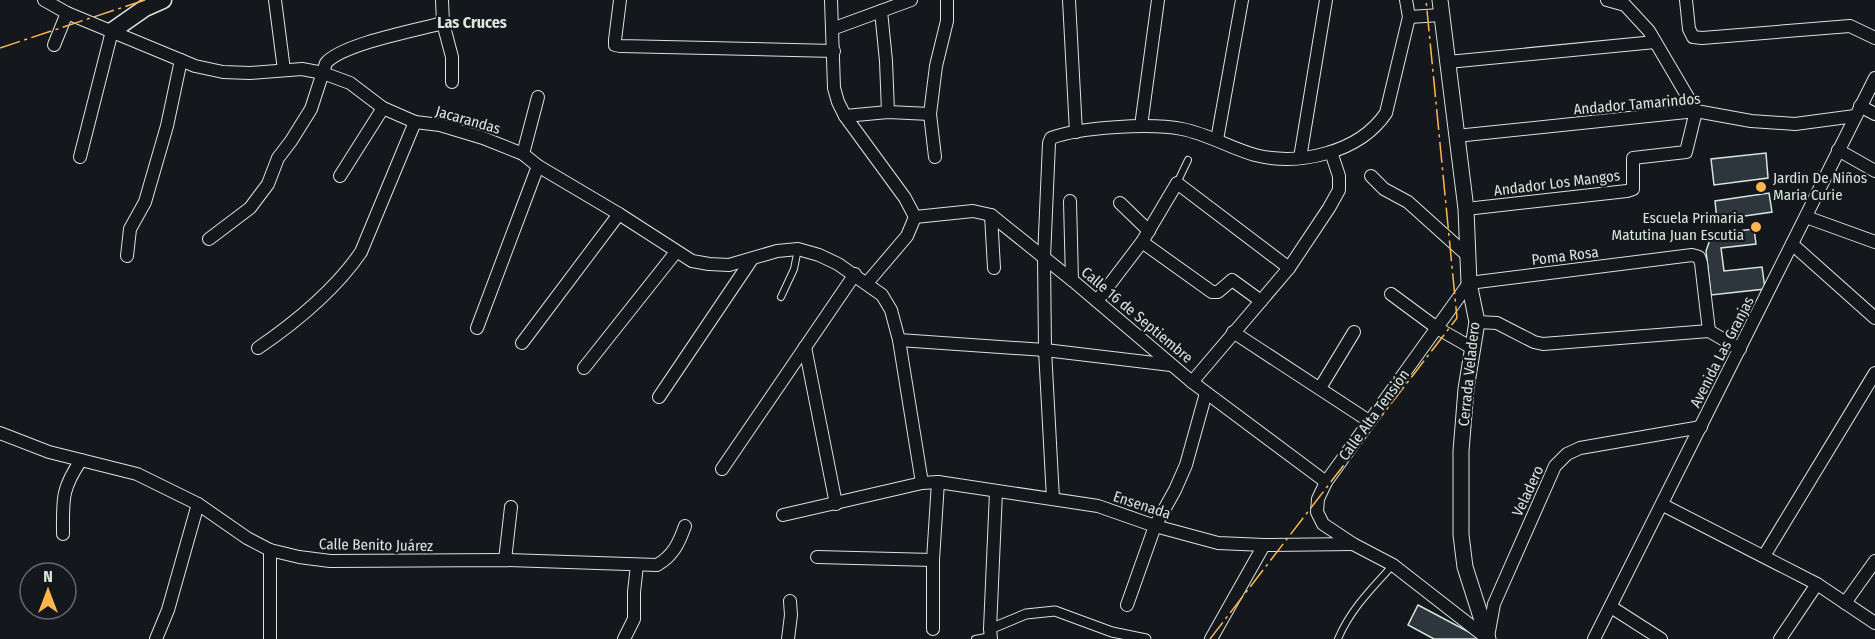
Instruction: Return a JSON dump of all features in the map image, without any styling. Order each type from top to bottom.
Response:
[{"type":"main road","points":[[112,31],[145,8],[163,0]]},
{"type":"street","name":"Jacarandas","points":[[44,0],[195,66],[223,72],[249,73],[302,69],[323,73],[350,83],[383,108],[415,122],[472,135],[523,154],[538,166],[692,261],[729,265],[777,251],[798,249],[819,255],[855,274],[882,295],[891,310],[899,340],[922,483]]},
{"type":"street","points":[[276,0],[284,70]]},
{"type":"street","points":[[442,0],[443,23],[452,57],[452,82]]},
{"type":"street","points":[[620,0],[615,45],[834,51]]},
{"type":"street","points":[[831,0],[834,88],[838,102],[845,116],[905,198],[915,217]]},
{"type":"street","points":[[832,29],[910,0]]},
{"type":"street","points":[[935,157],[930,114],[936,66],[947,21],[946,0]]},
{"type":"street","points":[[1069,0],[1076,132]]},
{"type":"street","points":[[1141,126],[1158,0]]},
{"type":"street","points":[[1217,140],[1242,0]]},
{"type":"street","points":[[1300,158],[1326,0]]},
{"type":"street","points":[[1053,499],[1045,350],[1044,258],[1051,138],[1076,132],[1141,126],[1181,129],[1253,154],[1279,159],[1300,158],[1331,152],[1358,139],[1379,124],[1386,113],[1409,16],[1406,0]]},
{"type":"street","points":[[1606,0],[1625,5],[1636,16],[1655,42],[1696,111]]},
{"type":"street","points":[[1686,0],[1689,29],[1693,37],[1850,26],[1875,38]]},
{"type":"street","points":[[1409,16],[1440,8]]},
{"type":"street","name":"Cerrada Veladero","points":[[1440,8],[1466,209],[1469,282],[1477,322],[1466,389],[1461,450],[1461,535],[1465,567],[1488,639]]},
{"type":"street","points":[[881,11],[888,112]]},
{"type":"street","points":[[54,45],[67,12]]},
{"type":"street","points":[[209,239],[250,208],[268,184],[278,158],[311,109],[326,63],[331,57],[347,49],[443,23]]},
{"type":"street","points":[[80,157],[112,31]]},
{"type":"street","points":[[1448,62],[1655,42]]},
{"type":"street","points":[[127,256],[130,230],[145,202],[167,126],[181,60]]},
{"type":"street","name":"Avenida Las Granjas","points":[[1594,639],[1663,505],[1838,150],[1873,86]]},
{"type":"street","points":[[523,154],[538,97]]},
{"type":"street","points":[[340,176],[383,108]]},
{"type":"street","name":"Andador Tamarindos","points":[[1456,136],[1696,111],[1751,122],[1795,124],[1858,111]]},
{"type":"street","name":"Andador Los Mangos","points":[[1466,209],[1633,189],[1633,158],[1686,152],[1696,111]]},
{"type":"street","points":[[1858,111],[1875,114]]},
{"type":"street","points":[[845,116],[888,112],[930,114]]},
{"type":"street","points":[[258,348],[286,329],[306,311],[362,252],[415,122]]},
{"type":"street","points":[[1838,150],[1875,171]]},
{"type":"street","points":[[1191,382],[1289,268],[1329,208],[1339,190],[1339,176],[1331,152]]},
{"type":"street","points":[[477,328],[538,166]]},
{"type":"street","points":[[1371,176],[1384,189],[1408,202],[1468,256]]},
{"type":"street","points":[[1096,301],[1146,237],[1177,183],[1289,268]]},
{"type":"street","points":[[1070,201],[1072,280]]},
{"type":"street","points":[[1120,203],[1146,237],[1212,292],[1218,292],[1232,280],[1261,301]]},
{"type":"street","points":[[915,217],[973,211],[991,215],[994,268]]},
{"type":"street","points":[[522,343],[619,214]]},
{"type":"street","name":"Calle 16 de Septiembre","points":[[991,215],[1072,280],[1191,382],[1326,483]]},
{"type":"street","points":[[1806,216],[1875,242]]},
{"type":"street","points":[[867,283],[907,236],[915,217]]},
{"type":"street","points":[[1792,244],[1875,318]]},
{"type":"street","points":[[584,368],[676,252]]},
{"type":"street","name":"Poma Rosa","points":[[1469,282],[1692,255],[1699,257],[1701,263],[1709,331]]},
{"type":"street","points":[[659,397],[752,259]]},
{"type":"street","points":[[722,469],[855,274]]},
{"type":"street","name":"Calle Alta Tensión","points":[[1469,282],[1326,483],[1318,499],[1317,512],[1323,524],[1393,566],[1488,639]]},
{"type":"street","points":[[1390,294],[1437,328],[1472,348]]},
{"type":"street","points":[[1477,322],[1497,323],[1534,342],[1543,344],[1709,331],[1740,349]]},
{"type":"street","points":[[1233,332],[1369,421]]},
{"type":"street","points":[[1320,388],[1354,332]]},
{"type":"street","points":[[899,340],[1045,350],[1171,365]]},
{"type":"street","points":[[805,347],[836,504]]},
{"type":"street","points":[[1764,556],[1875,373]]},
{"type":"street","points":[[1127,605],[1155,526],[1186,465],[1206,393]]},
{"type":"street","name":"Veladero","points":[[1488,639],[1494,604],[1556,466],[1567,454],[1580,448],[1701,427]]},
{"type":"street","name":"Calle Benito Juárez","points":[[0,433],[50,452],[137,474],[198,504],[247,538],[270,550],[330,561],[505,560],[657,566],[676,549],[685,526]]},
{"type":"street","points":[[63,534],[63,495],[71,474],[81,460]]},
{"type":"street","name":"Ensenada","points":[[783,515],[922,483],[938,483],[1098,506],[1155,526],[1218,543],[1353,544]]},
{"type":"street","points":[[933,629],[933,560],[938,483]]},
{"type":"street","points":[[991,635],[996,492]]},
{"type":"street","points":[[156,639],[168,610],[198,504]]},
{"type":"street","points":[[1663,505],[1817,584],[1875,623]]},
{"type":"street","points":[[505,560],[511,507]]},
{"type":"street","points":[[1211,639],[1264,545]]},
{"type":"street","points":[[270,550],[270,639]]},
{"type":"street","points":[[817,557],[933,560]]},
{"type":"street","points":[[1845,603],[1875,561]]},
{"type":"street","points":[[624,639],[634,619],[637,565]]},
{"type":"street","points":[[1780,639],[1817,584]]},
{"type":"street","points":[[788,639],[790,601]]},
{"type":"street","points":[[1611,607],[1661,639]]},
{"type":"street","points":[[991,635],[1026,614],[1055,611],[1112,632],[1146,639]]},
{"type":"lane","points":[[1177,183],[1188,160]]},
{"type":"lane","points":[[782,297],[794,269],[798,249]]},
{"type":"lane","points":[[1338,639],[1360,602],[1393,566]]},
{"type":"lane","points":[[975,639],[991,635]]},
{"type":"building","points":[[1766,153],[1768,178],[1714,185],[1711,159]]},
{"type":"building","points":[[1769,193],[1772,212],[1717,220],[1715,201]]},
{"type":"building","points":[[1754,229],[1756,244],[1721,248],[1724,271],[1762,267],[1765,289],[1711,295],[1706,251],[1712,234]]},
{"type":"building","points":[[1418,605],[1482,639],[1434,639],[1408,625]]},
{"type":"power","points":[[0,48],[145,0]]},
{"type":"power","points":[[1210,639],[1457,318],[1426,0]]},
{"type":"place","name":"Jardin De Niños Maria Curie","points":[[1761,187]]},
{"type":"place","name":"Escuela Primaria Matutina Juan Escutia","points":[[1756,227]]},
{"type":"district","name":"Las Cruces","points":[[472,22]]}]
